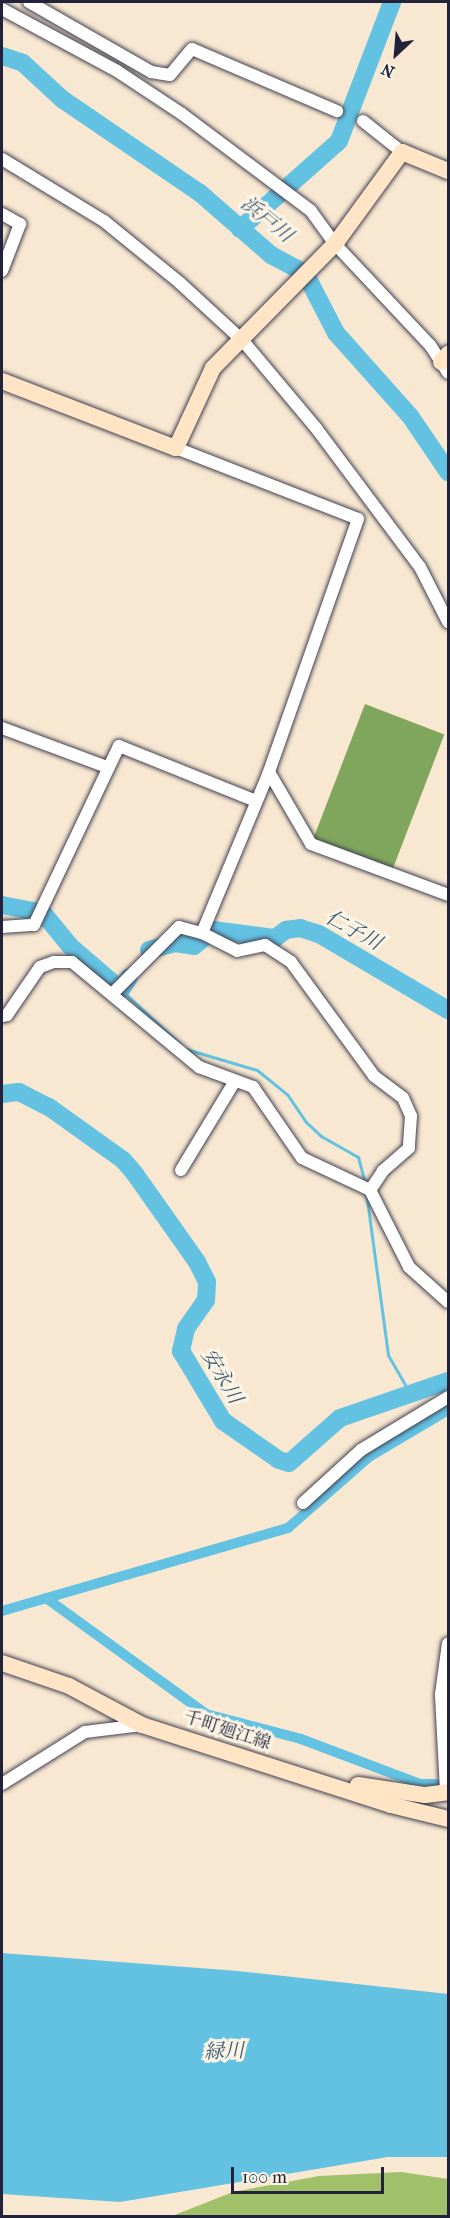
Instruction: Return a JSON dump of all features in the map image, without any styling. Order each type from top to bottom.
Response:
[{"type":"street","points":[[29,2],[43,5],[151,72],[170,75],[192,48],[337,111]]},
{"type":"street","points":[[2,9],[117,71],[182,114],[310,211],[334,244],[446,363]]},
{"type":"street","points":[[363,121],[402,152],[448,171]]},
{"type":"street","points":[[176,448],[206,377],[334,244],[402,152]]},
{"type":"street","points":[[2,159],[104,221],[180,283],[243,341],[316,428],[420,567],[448,622]]},
{"type":"street","points":[[2,214],[20,224],[2,271]]},
{"type":"street","points":[[2,381],[358,519],[269,772],[202,933]]},
{"type":"street","points":[[2,728],[107,767]]},
{"type":"street","points":[[2,927],[34,926],[107,767],[119,746],[256,801]]},
{"type":"street","points":[[269,772],[311,844],[448,895]]},
{"type":"street","points":[[114,992],[168,934],[179,927],[202,933],[237,951],[265,945],[291,962],[374,1076],[403,1098],[411,1116],[409,1148],[383,1171],[370,1190]]},
{"type":"street","points":[[2,1016],[7,1015],[40,967],[54,962],[72,962],[114,992],[148,1028],[199,1067],[253,1087],[267,1103],[302,1158],[370,1190],[409,1267],[448,1302]]},
{"type":"street","points":[[181,1170],[235,1081]]},
{"type":"street","points":[[303,1503],[361,1450],[448,1397]]},
{"type":"street","points":[[316,1781],[425,1795],[447,1791],[441,1694],[448,1643]]},
{"type":"street","name":"千町廻江線","points":[[2,1663],[69,1686],[142,1725],[316,1781],[448,1820]]},
{"type":"street","points":[[2,1784],[85,1732],[142,1725]]},
{"type":"green space","points":[[365,704],[444,734],[392,871],[313,840]]},
{"type":"green space","points":[[401,2172],[448,2179],[448,2216],[172,2216],[233,2192],[319,2176]]},
{"type":"water","name":"緑川","points":[[2,1953],[238,1971],[448,1994],[448,2157],[388,2157],[120,2202],[2,2194]]},
{"type":"waterway","points":[[240,229],[339,141],[392,2]]},
{"type":"waterway","name":"浜戸川","points":[[2,56],[23,63],[62,99],[200,193],[271,255],[305,273],[336,333],[410,416],[448,472]]},
{"type":"waterway","name":"仁子川","points":[[2,905],[43,913],[70,946],[121,990],[129,977]]},
{"type":"waterway","name":"仁子川","points":[[149,950],[175,943],[194,946],[213,930],[275,938],[286,930],[300,928],[319,934],[448,1010]]},
{"type":"waterway","points":[[121,990],[179,1043]]},
{"type":"waterway","points":[[186,1049],[257,1070],[287,1094],[306,1122],[321,1136],[358,1157],[365,1183]]},
{"type":"waterway","name":"安永川","points":[[2,1094],[19,1092],[49,1107],[123,1160],[135,1174],[197,1262],[207,1282],[206,1300],[186,1329],[181,1351],[223,1421],[279,1460],[289,1463],[340,1418],[448,1381]]},
{"type":"waterway","points":[[366,1192],[388,1355],[411,1395]]},
{"type":"waterway","points":[[2,1611],[288,1528],[369,1457],[448,1410]]},
{"type":"waterway","points":[[46,1598],[206,1714],[301,1739],[420,1784],[435,1784]]}]
